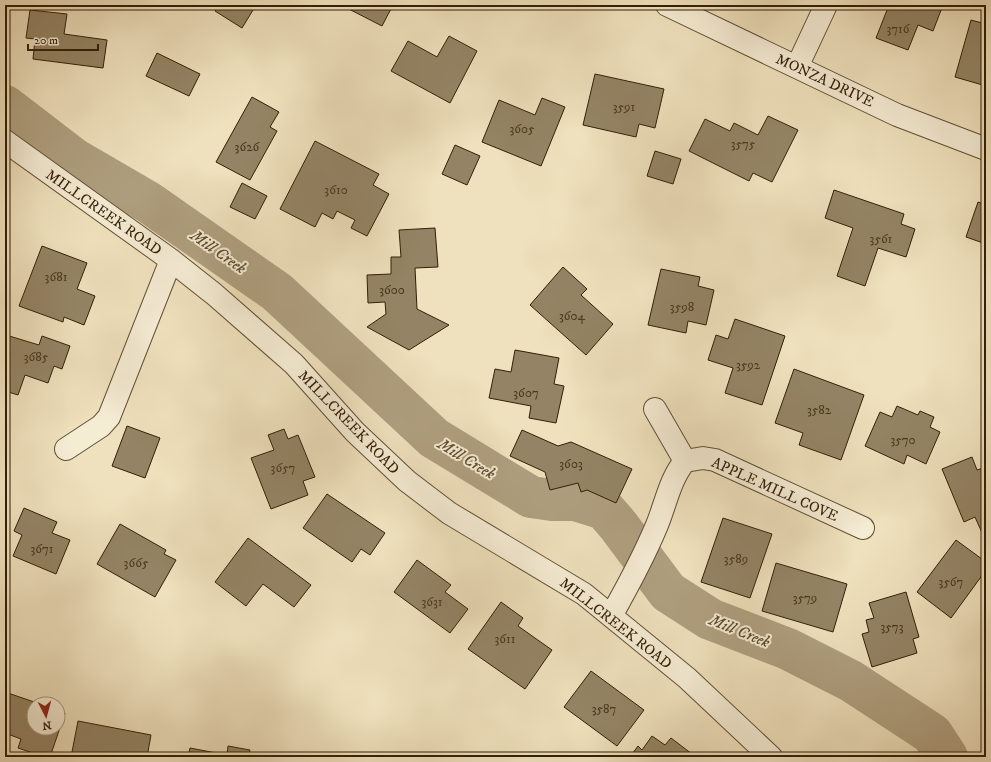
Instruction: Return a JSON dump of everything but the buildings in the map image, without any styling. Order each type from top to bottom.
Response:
[{"type":"street","name":"MONZA DRIVE","points":[[667,5],[897,114],[986,149]]},
{"type":"street","points":[[797,67],[826,5]]},
{"type":"street","name":"MILLCREEK ROAD","points":[[5,141],[171,260],[254,327],[294,364],[355,432],[407,481],[449,513],[584,594],[686,678],[771,757]]},
{"type":"street","points":[[66,449],[101,426],[109,417],[171,260]]},
{"type":"street","points":[[611,616],[637,569],[658,524],[673,480],[685,460],[655,409]]},
{"type":"street","name":"APPLE MILL COVE","points":[[685,460],[703,458],[715,460],[863,528]]},
{"type":"waterway","name":"Mill Creek","points":[[5,106],[74,159],[148,202],[277,292],[434,438],[531,497],[552,500],[575,500],[604,509],[618,525],[668,592],[710,619],[788,649],[851,681],[932,734],[947,757]]}]
